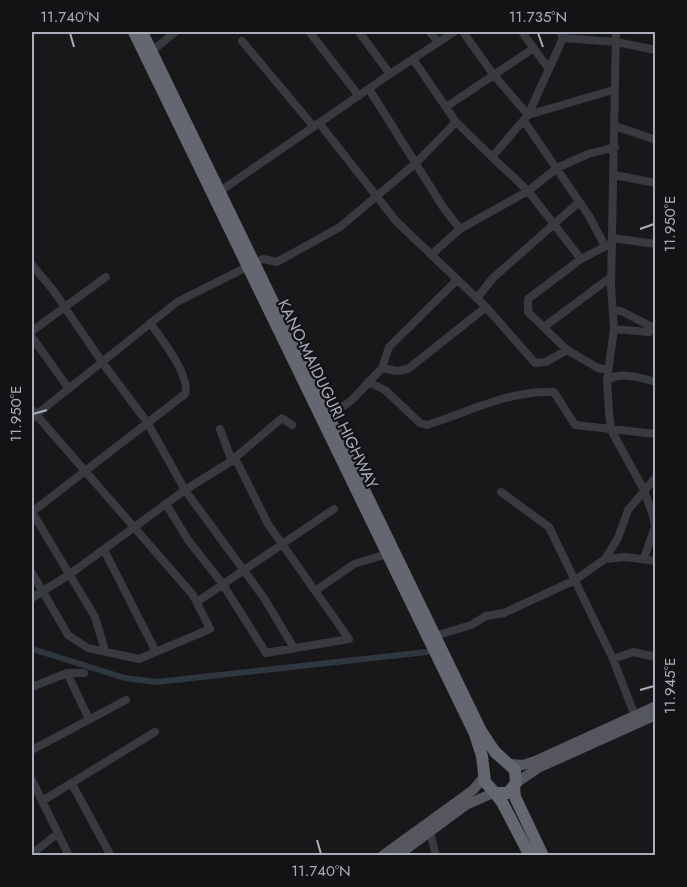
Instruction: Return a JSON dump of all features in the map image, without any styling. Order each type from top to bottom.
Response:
[{"type":"highway","name":"KANO-MAIDUGURI HIGHWAY","points":[[134,32],[328,417],[373,516],[387,554],[475,734],[484,776]]},
{"type":"highway","name":"KANO-MAIDUGURI HIGHWAY","points":[[142,32],[219,192],[251,266],[373,516],[485,739],[508,763]]},
{"type":"highway","points":[[530,855],[502,802],[486,786],[484,776],[495,762],[508,763],[516,770],[515,797],[543,855]]},
{"type":"highway","points":[[494,793],[504,794],[515,785]]},
{"type":"main road","points":[[508,763],[523,765],[535,761],[656,706]]},
{"type":"main road","points":[[515,785],[538,768],[656,715]]},
{"type":"main road","points":[[382,855],[473,790],[484,776]]},
{"type":"main road","points":[[397,855],[473,801],[494,793]]},
{"type":"street","points":[[151,52],[175,32]]},
{"type":"street","points":[[359,32],[390,74]]},
{"type":"street","points":[[430,32],[438,42]]},
{"type":"street","points":[[219,192],[454,32]]},
{"type":"street","points":[[463,32],[526,118],[579,202],[610,242]]},
{"type":"street","points":[[522,32],[548,68]]},
{"type":"street","points":[[616,32],[613,90],[615,147],[610,242],[614,329],[607,380],[611,430],[644,490],[655,527],[644,558]]},
{"type":"street","points":[[311,34],[359,96]]},
{"type":"street","points":[[492,158],[526,118],[561,35],[656,50]]},
{"type":"street","points":[[242,41],[317,125],[376,197],[431,255],[486,307],[535,363],[546,362],[567,350]]},
{"type":"street","points":[[446,107],[534,48]]},
{"type":"street","points":[[413,59],[456,122],[528,191],[581,259]]},
{"type":"street","points":[[369,89],[460,229]]},
{"type":"street","points":[[526,118],[613,90]]},
{"type":"street","points":[[32,573],[68,635],[88,648],[139,659],[210,629],[197,602],[33,415],[177,302],[263,260],[277,262],[340,227],[416,163],[456,122]]},
{"type":"street","points":[[615,126],[656,140]]},
{"type":"street","points":[[431,255],[460,229],[528,191],[557,168],[588,154],[615,147]]},
{"type":"street","points":[[614,176],[656,183]]},
{"type":"street","points":[[477,298],[493,278],[579,202]]},
{"type":"street","points":[[609,370],[598,368],[567,350],[528,312],[528,299],[581,259],[610,242],[656,244]]},
{"type":"street","points":[[32,265],[147,422],[185,490],[264,598],[294,648]]},
{"type":"street","points":[[32,331],[106,277]]},
{"type":"street","points":[[544,327],[611,277]]},
{"type":"street","points":[[328,417],[352,400],[382,368],[389,347],[457,280]]},
{"type":"street","points":[[382,368],[397,371],[408,369],[486,307]]},
{"type":"street","points":[[614,310],[621,311],[653,329],[649,332],[638,333],[614,329]]},
{"type":"street","points":[[105,651],[94,617],[32,512],[185,394],[187,390],[173,356],[150,323]]},
{"type":"street","points":[[32,337],[69,389]]},
{"type":"street","points":[[607,380],[615,375],[624,375],[656,382]]},
{"type":"street","points":[[368,382],[385,390],[420,423],[427,425],[486,403],[542,392],[554,392],[575,425],[656,434]]},
{"type":"street","points":[[32,598],[104,550],[185,490],[235,458],[282,418],[292,425]]},
{"type":"street","points":[[166,504],[222,584],[266,653],[349,639],[267,524],[235,458],[230,456],[220,429]]},
{"type":"street","points":[[435,636],[471,625],[486,616],[504,613],[575,580],[605,559],[618,538],[628,510],[656,477]]},
{"type":"street","points":[[501,492],[548,525],[613,659],[635,716]]},
{"type":"street","points":[[197,602],[334,509]]},
{"type":"street","points":[[104,550],[156,652]]},
{"type":"street","points":[[315,591],[354,564],[387,554]]},
{"type":"street","points":[[605,559],[644,558],[656,561]]},
{"type":"street","points":[[613,659],[633,652],[656,657]]},
{"type":"street","points":[[68,673],[89,719]]},
{"type":"street","points":[[32,687],[68,673],[84,673]]},
{"type":"street","points":[[32,750],[126,700]]},
{"type":"street","points":[[42,801],[155,732]]},
{"type":"street","points":[[32,780],[69,855]]},
{"type":"street","points":[[72,784],[111,855]]},
{"type":"street","points":[[430,832],[436,855]]},
{"type":"street","points":[[32,854],[58,833]]},
{"type":"waterway","points":[[32,649],[125,678],[157,682],[427,652]]}]
